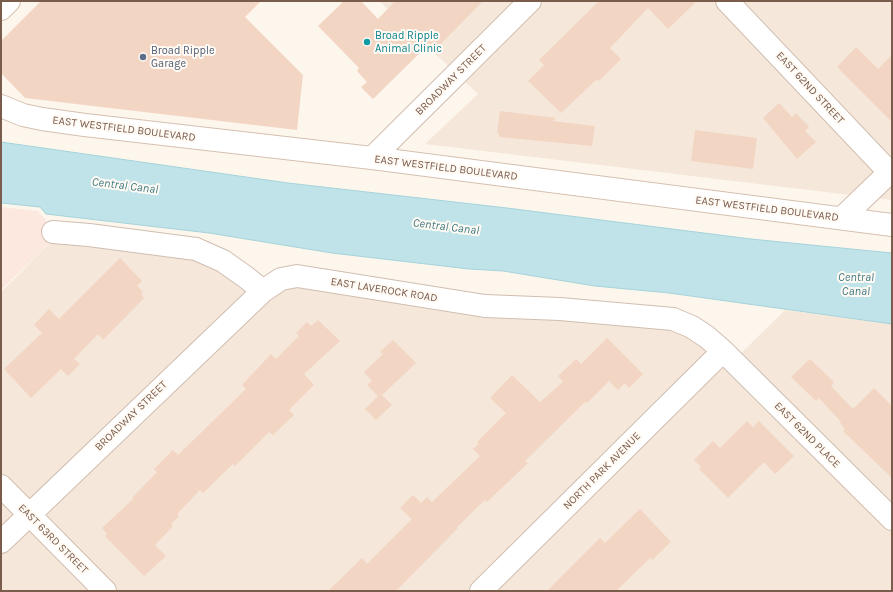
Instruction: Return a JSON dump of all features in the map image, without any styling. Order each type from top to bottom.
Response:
[{"type":"street","points":[[1,9],[9,1]]},
{"type":"street","name":"BROADWAY STREET","points":[[372,158],[530,1]]},
{"type":"street","name":"EAST 62ND STREET","points":[[727,1],[891,172]]},
{"type":"street","name":"EAST WESTFIELD BOULEVARD","points":[[1,106],[24,115],[49,120],[148,133],[372,158],[892,225]]},
{"type":"street","points":[[842,218],[891,172]]},
{"type":"street","points":[[53,232],[196,249],[223,261],[262,291]]},
{"type":"street","name":"EAST LAVEROCK ROAD","points":[[262,291],[281,279],[297,276],[486,306],[560,309],[673,319],[692,327],[723,351]]},
{"type":"street","name":"BROADWAY STREET","points":[[1,542],[262,291]]},
{"type":"street","name":"EAST 62ND PLACE","points":[[723,351],[892,519]]},
{"type":"street","name":"NORTH PARK AVENUE","points":[[481,591],[723,351]]},
{"type":"street","name":"EAST 63RD STREET","points":[[1,486],[106,591]]},
{"type":"shaded area","points":[[379,1],[892,1],[892,200],[425,144],[478,94]]},
{"type":"shaded area","points":[[1,207],[38,211],[58,235],[1,290]]},
{"type":"shaded area","points":[[58,235],[194,253],[219,265],[262,306],[288,282],[675,326],[729,365],[785,310],[892,324],[892,591],[1,591],[1,292]]},
{"type":"water","name":"Central Canal","points":[[1,142],[288,183],[507,208],[751,239],[892,253],[892,324],[669,293],[595,286],[503,271],[469,269],[332,253],[209,233],[46,214],[40,207],[1,203]]},
{"type":"building","name":"Broad Ripple Garage","points":[[41,1],[261,1],[245,17],[303,75],[297,130],[25,98],[1,73],[1,41]]},
{"type":"building","points":[[344,1],[361,1],[378,19],[395,1],[483,1],[435,50],[429,44],[373,99],[361,87],[367,82],[357,71],[359,68],[318,26]]},
{"type":"building","points":[[599,1],[697,1],[668,29],[648,8],[610,48],[621,59],[599,81],[597,79],[561,113],[528,81],[544,65],[539,60]]},
{"type":"building","points":[[856,47],[878,69],[892,55],[892,122],[837,67]]},
{"type":"building","points":[[779,103],[792,117],[796,113],[809,127],[805,131],[816,142],[797,159],[763,118]]},
{"type":"building","points":[[500,111],[556,118],[553,121],[595,126],[592,146],[499,137],[499,133],[497,133]]},
{"type":"building","points":[[695,130],[757,138],[753,169],[691,161]]},
{"type":"building","points":[[120,258],[142,281],[137,286],[143,292],[141,294],[144,298],[103,340],[98,334],[74,359],[80,364],[68,376],[61,369],[31,398],[4,369],[42,333],[34,325],[49,309],[59,319]]},
{"type":"building","points":[[318,320],[340,341],[304,374],[314,385],[289,410],[294,415],[273,435],[269,432],[235,466],[233,464],[203,493],[200,490],[177,514],[179,516],[171,524],[173,526],[155,545],[166,556],[144,576],[105,536],[107,534],[102,528],[133,499],[132,498],[157,472],[154,469],[173,450],[178,455],[246,389],[242,385],[271,354],[276,359],[299,336],[296,333],[307,322],[311,326]]},
{"type":"building","points":[[607,338],[643,374],[629,388],[625,383],[618,390],[609,381],[587,403],[585,402],[525,461],[528,463],[487,502],[485,500],[457,527],[458,528],[396,591],[328,591],[362,558],[367,564],[412,519],[400,508],[413,495],[421,503],[427,497],[432,502],[480,456],[473,449],[479,444],[477,442],[506,413],[490,398],[512,375],[540,402],[563,382],[558,376],[576,359],[581,364]]},
{"type":"building","points":[[393,340],[416,363],[382,395],[392,405],[376,420],[365,409],[378,396],[367,385],[372,381],[364,372],[383,354],[380,352]]},
{"type":"building","points":[[810,359],[834,382],[831,386],[853,409],[874,388],[892,406],[892,478],[843,431],[845,429],[840,423],[841,422],[819,398],[816,401],[791,377]]},
{"type":"building","points":[[747,421],[753,427],[759,421],[794,456],[775,474],[764,462],[728,498],[699,469],[701,467],[694,460],[713,441],[720,448]]},
{"type":"building","points":[[640,509],[671,542],[652,560],[650,558],[616,591],[547,591],[600,538],[605,543]]},
{"type":"place","name":"Broad Ripple Animal Clinic","points":[[367,42]]},
{"type":"place","name":"Broad Ripple Garage","points":[[143,57]]}]
